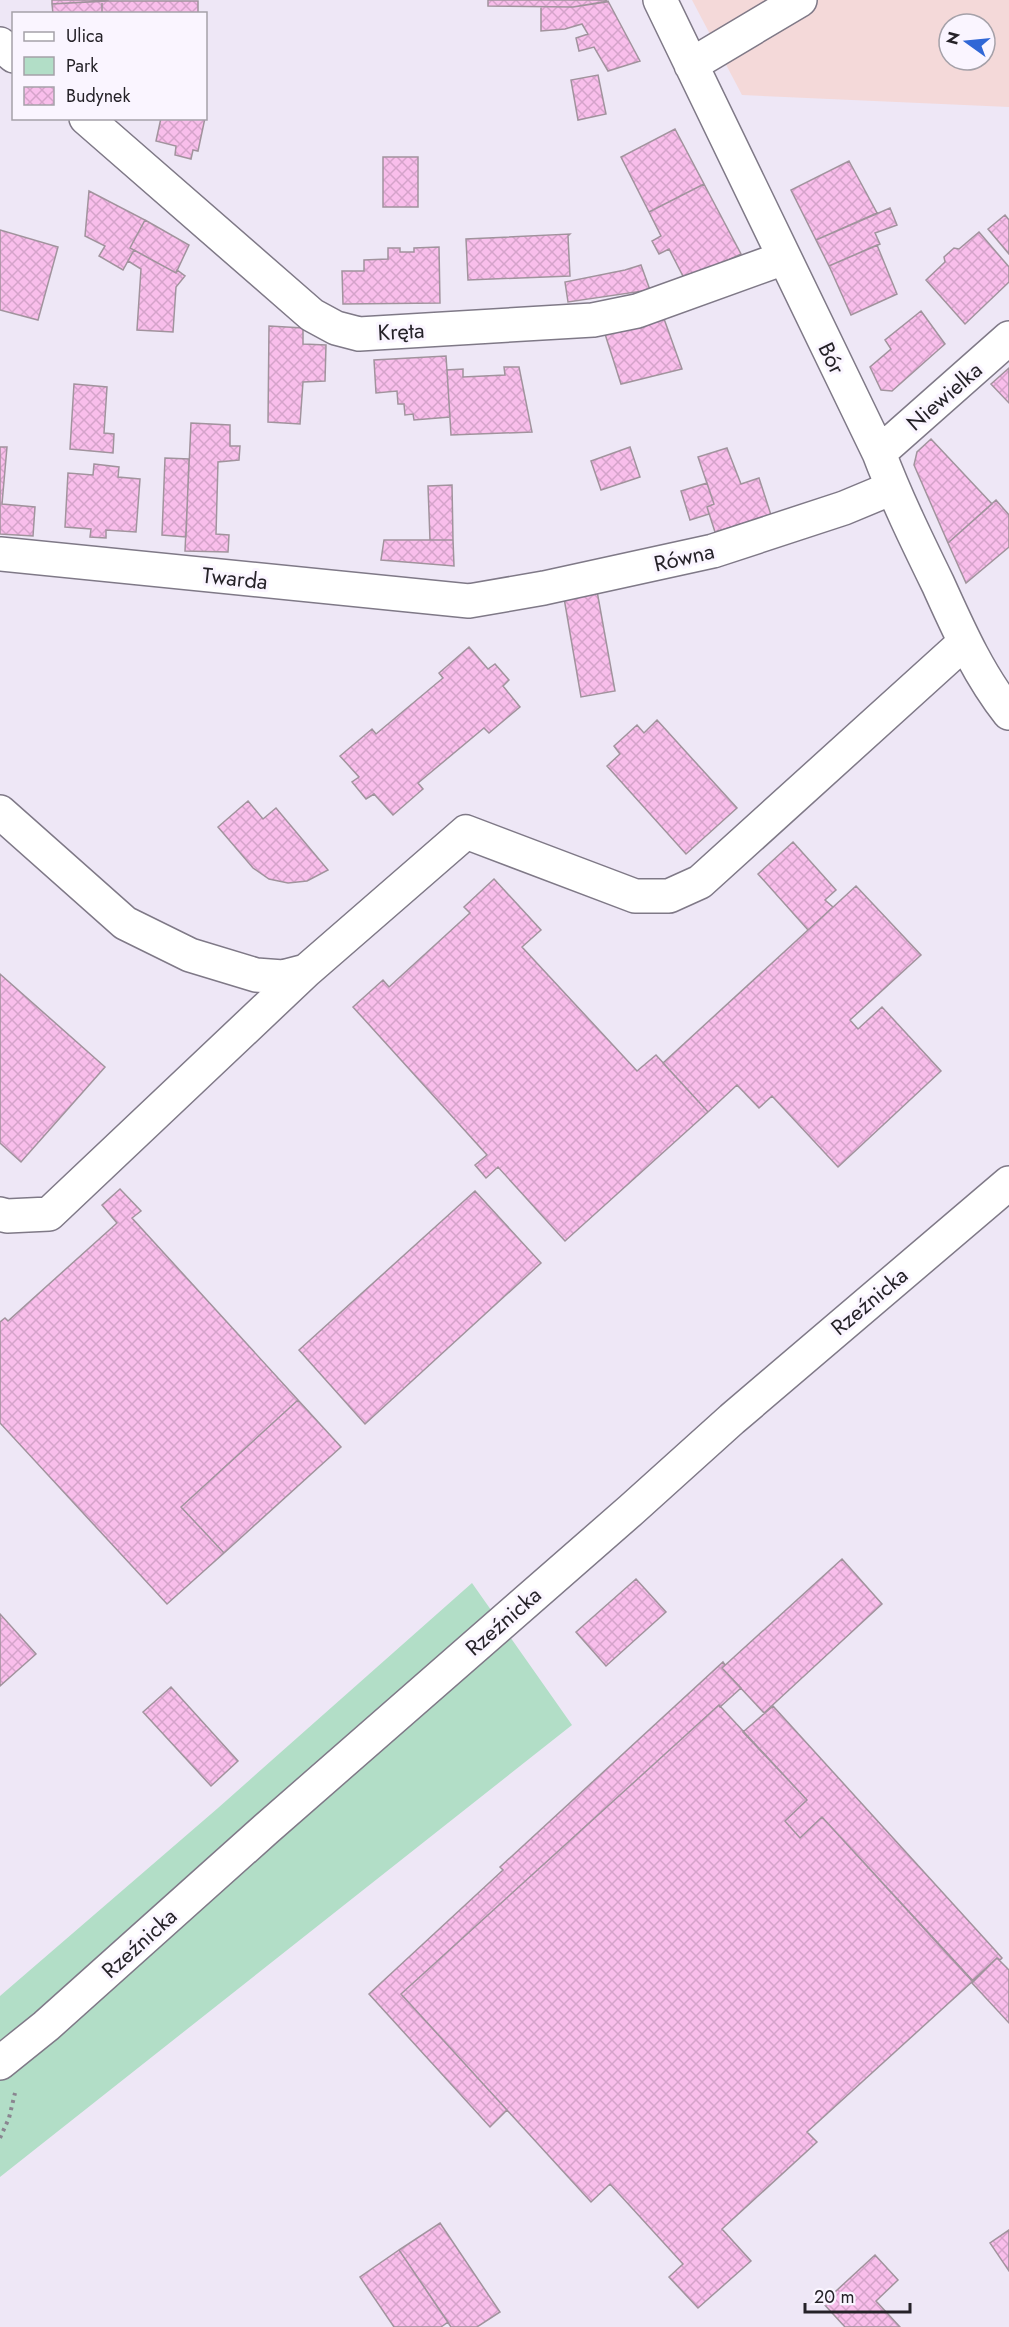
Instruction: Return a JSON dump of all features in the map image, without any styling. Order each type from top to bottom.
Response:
[{"type":"street","name":"Bór","points":[[660,0],[879,453],[892,488],[965,642],[996,696],[1009,712]]},
{"type":"street","points":[[691,64],[800,0]]},
{"type":"street","points":[[0,44],[12,54]]},
{"type":"street","name":"Kręta","points":[[88,120],[312,315],[336,328],[359,334],[593,320],[637,311],[784,258]]},
{"type":"street","name":"Niewielka","points":[[879,453],[1009,338]]},
{"type":"street","name":"Równa","points":[[469,601],[544,588],[713,551],[844,508],[892,488]]},
{"type":"street","name":"Twarda","points":[[0,554],[469,601]]},
{"type":"street","points":[[0,1214],[7,1216],[49,1214],[306,970],[466,832],[635,896],[669,896],[700,882],[965,642]]},
{"type":"street","points":[[0,812],[125,922],[190,955],[256,975],[283,977],[306,970]]},
{"type":"street","name":"Rzeźnicka","points":[[0,2063],[46,2026],[732,1419],[1009,1182]]},
{"type":"shaded area","points":[[692,0],[1009,0],[1009,107],[742,95]]},
{"type":"green space","points":[[472,1583],[572,1725],[0,2177],[0,1996],[218,1808]]},
{"type":"building","points":[[52,0],[108,0],[108,1],[52,4]]},
{"type":"building","points":[[488,0],[606,0],[607,2],[573,7],[488,6]]},
{"type":"building","points":[[102,1],[198,1],[198,12],[102,12]]},
{"type":"building","points":[[102,1],[102,12],[53,12],[52,4]]},
{"type":"building","points":[[608,1],[640,61],[608,71],[594,47],[579,51],[576,38],[588,34],[582,24],[565,29],[541,31],[541,7],[573,7]]},
{"type":"building","points":[[598,75],[606,114],[578,120],[571,80]]},
{"type":"building","points":[[161,120],[205,120],[198,151],[193,150],[191,159],[175,155],[176,146],[156,141]]},
{"type":"building","points":[[675,129],[704,184],[649,212],[621,157]]},
{"type":"building","points":[[383,157],[418,157],[418,207],[383,207]]},
{"type":"building","points":[[849,161],[877,213],[816,240],[791,190]]},
{"type":"building","points":[[704,184],[741,254],[685,280],[669,249],[659,254],[652,241],[661,236],[649,212]]},
{"type":"building","points":[[89,191],[145,220],[130,248],[134,250],[123,270],[99,256],[105,246],[85,236]]},
{"type":"building","points":[[890,208],[897,225],[875,233],[880,244],[829,266],[816,240]]},
{"type":"building","points":[[1005,215],[1009,220],[1009,254],[988,229]]},
{"type":"building","points":[[145,220],[189,245],[176,273],[130,248]]},
{"type":"building","points":[[0,230],[58,247],[38,320],[0,310]]},
{"type":"building","points":[[979,232],[1009,267],[1009,282],[965,324],[926,280],[945,262],[944,257],[954,248],[959,249]]},
{"type":"building","points":[[570,234],[568,236],[570,276],[468,280],[466,239]]},
{"type":"building","points":[[877,245],[897,294],[851,315],[829,266]]},
{"type":"building","points":[[439,247],[440,303],[343,304],[342,271],[364,271],[364,260],[388,259],[388,248],[400,248],[400,252],[414,252],[414,248]]},
{"type":"building","points":[[134,250],[185,276],[176,287],[173,332],[137,330],[141,269],[128,261]]},
{"type":"building","points":[[641,265],[650,290],[568,302],[565,282]]},
{"type":"building","points":[[921,311],[945,344],[892,391],[881,390],[870,367],[891,349],[885,340]]},
{"type":"building","points":[[663,316],[682,369],[621,384],[605,334]]},
{"type":"building","points":[[269,326],[303,328],[303,344],[326,345],[325,381],[303,382],[300,424],[268,422]]},
{"type":"building","points":[[446,356],[450,417],[414,420],[413,414],[405,415],[404,404],[398,404],[397,391],[376,393],[374,360]]},
{"type":"building","points":[[504,367],[519,367],[532,432],[451,435],[447,370],[463,369],[463,377],[505,375]]},
{"type":"building","points":[[1009,368],[1009,403],[991,384]]},
{"type":"building","points":[[74,384],[107,387],[104,433],[114,434],[113,453],[70,449]]},
{"type":"building","points":[[191,423],[230,425],[230,446],[240,446],[239,460],[218,462],[216,534],[229,535],[228,552],[185,551]]},
{"type":"building","points":[[931,439],[992,504],[948,543],[914,465],[917,452]]},
{"type":"building","points":[[0,447],[7,447],[2,504],[35,507],[33,536],[0,534]]},
{"type":"building","points":[[630,447],[640,477],[601,490],[591,461]]},
{"type":"building","points":[[727,448],[741,484],[759,478],[771,515],[715,532],[707,507],[714,504],[698,457]]},
{"type":"building","points":[[165,458],[189,459],[186,537],[162,535]]},
{"type":"building","points":[[94,464],[119,467],[118,477],[140,479],[136,532],[106,530],[106,538],[90,537],[91,529],[65,527],[68,473],[93,475]]},
{"type":"building","points":[[707,483],[714,504],[707,507],[709,514],[690,520],[681,491]]},
{"type":"building","points":[[452,485],[453,540],[430,540],[428,486]]},
{"type":"building","points":[[996,500],[1009,515],[1009,547],[966,583],[948,543]]},
{"type":"building","points":[[384,540],[453,540],[454,566],[381,560]]},
{"type":"building","points":[[597,591],[615,691],[581,697],[564,598]]},
{"type":"building","points":[[469,647],[488,669],[495,664],[509,680],[503,686],[520,707],[489,733],[484,728],[418,783],[423,789],[393,815],[374,794],[366,799],[352,782],[359,777],[340,756],[372,729],[376,734],[443,678],[439,673]]},
{"type":"building","points":[[657,720],[737,808],[686,854],[607,766],[620,754],[614,746],[637,725],[644,733]]},
{"type":"building","points":[[248,801],[263,819],[276,808],[328,870],[307,881],[288,883],[269,879],[253,868],[218,827]]},
{"type":"building","points":[[793,842],[836,890],[825,900],[833,907],[808,930],[758,874]]},
{"type":"building","points":[[494,879],[541,930],[522,947],[637,1071],[656,1055],[708,1112],[565,1241],[498,1167],[486,1178],[475,1165],[487,1155],[353,1007],[383,980],[389,987],[470,913],[464,907]]},
{"type":"building","points":[[856,886],[921,955],[850,1020],[858,1029],[882,1007],[941,1071],[838,1167],[772,1096],[759,1108],[737,1085],[708,1112],[663,1063]]},
{"type":"building","points":[[0,974],[105,1067],[21,1162],[0,1143]]},
{"type":"building","points":[[120,1189],[141,1211],[132,1218],[298,1400],[181,1507],[224,1553],[167,1604],[0,1423],[0,1322],[5,1318],[8,1321],[117,1223],[102,1205]]},
{"type":"building","points":[[475,1191],[541,1263],[365,1424],[299,1350]]},
{"type":"building","points":[[298,1400],[341,1447],[224,1553],[181,1507]]},
{"type":"building","points":[[842,1559],[882,1604],[764,1713],[722,1668]]},
{"type":"building","points":[[636,1579],[666,1612],[606,1666],[576,1632]]},
{"type":"building","points":[[0,1614],[36,1654],[0,1686]]},
{"type":"building","points":[[723,1662],[725,1665],[722,1668],[741,1688],[720,1707],[719,1705],[401,1994],[507,2110],[490,2127],[369,1994],[503,1870],[500,1867]]},
{"type":"building","points":[[171,1687],[238,1761],[211,1786],[143,1712]]},
{"type":"building","points":[[719,1705],[807,1800],[785,1821],[800,1838],[822,1817],[973,1981],[807,2132],[817,2142],[722,2229],[751,2261],[698,2308],[669,2277],[683,2264],[610,2184],[591,2202],[401,1994]]},
{"type":"building","points":[[773,1706],[994,1949],[1002,1958],[1000,1960],[997,1958],[972,1981],[822,1817],[800,1838],[785,1821],[807,1800],[743,1732]]},
{"type":"building","points":[[997,1958],[1009,1970],[1009,2023],[972,1983]]},
{"type":"building","points":[[440,2223],[500,2312],[477,2327],[451,2327],[399,2250]]},
{"type":"building","points":[[1009,2230],[1009,2271],[990,2243]]},
{"type":"building","points":[[399,2250],[448,2322],[441,2327],[394,2327],[360,2277]]},
{"type":"building","points":[[875,2255],[898,2280],[876,2301],[900,2327],[845,2327],[823,2303]]}]
